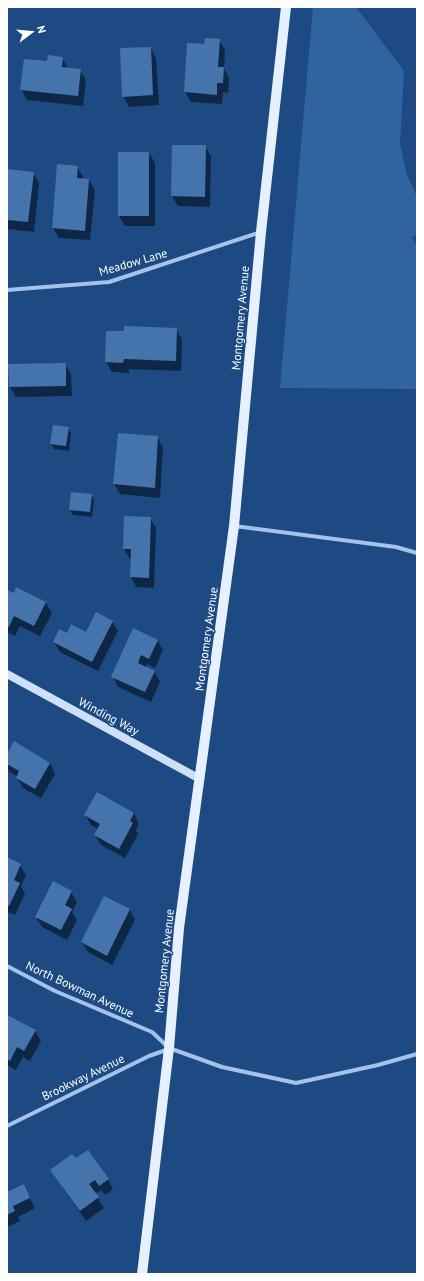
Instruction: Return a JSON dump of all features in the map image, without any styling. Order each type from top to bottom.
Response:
[{"type":"main road","name":"Montgomery Avenue","points":[[142,1274],[169,1048],[179,928],[234,526],[261,232],[286,7]]},
{"type":"street","name":"Meadow Lane","points":[[7,290],[109,282],[261,232]]},
{"type":"street","points":[[234,526],[396,547],[417,552]]},
{"type":"street","name":"Winding Way","points":[[7,674],[200,779]]},
{"type":"street","name":"North Bowman Avenue","points":[[7,966],[55,991],[152,1032],[169,1048],[222,1066],[296,1083],[378,1065],[417,1054]]},
{"type":"street","name":"Brookway Avenue","points":[[7,1126],[149,1056],[169,1048]]},
{"type":"shaded area","points":[[313,7],[356,7],[404,71],[400,144],[407,175],[417,197],[417,234],[412,237],[417,246],[417,389],[280,388]]},
{"type":"building","points":[[205,38],[220,39],[218,67],[224,67],[223,83],[217,83],[217,95],[184,92],[187,43],[204,44]]},
{"type":"building","points":[[151,47],[153,95],[122,97],[120,48]]},
{"type":"building","points":[[48,55],[63,57],[62,67],[81,69],[78,96],[20,90],[24,59],[47,61]]},
{"type":"building","points":[[172,145],[206,145],[205,197],[171,196]]},
{"type":"building","points":[[118,152],[149,152],[149,216],[118,216]]},
{"type":"building","points":[[57,164],[78,166],[77,178],[89,179],[85,231],[52,228]]},
{"type":"building","points":[[7,169],[34,172],[28,222],[7,220]]},
{"type":"building","points":[[124,326],[177,328],[176,361],[124,359],[123,363],[105,362],[106,331],[124,331]]},
{"type":"building","points":[[66,363],[66,386],[9,387],[8,364]]},
{"type":"building","points":[[53,425],[69,427],[66,446],[50,444]]},
{"type":"building","points":[[118,433],[158,436],[155,488],[113,484]]},
{"type":"building","points":[[71,492],[92,494],[90,512],[69,510]]},
{"type":"building","points":[[124,516],[151,517],[149,578],[130,577],[131,549],[123,549]]},
{"type":"building","points":[[16,587],[46,602],[34,626],[14,616],[9,627],[7,625],[7,590],[14,593]]},
{"type":"building","points":[[96,612],[113,621],[92,662],[53,642],[59,629],[67,633],[71,624],[86,632]]},
{"type":"building","points":[[133,628],[158,640],[149,659],[141,655],[138,663],[155,671],[145,692],[111,677]]},
{"type":"building","points":[[14,741],[50,763],[35,789],[16,778],[19,771],[7,764],[7,754]]},
{"type":"building","points":[[97,792],[134,813],[130,821],[133,823],[119,849],[94,835],[100,824],[84,815]]},
{"type":"building","points":[[7,857],[21,864],[14,880],[20,883],[9,906],[7,905]]},
{"type":"building","points":[[53,881],[72,891],[65,905],[72,909],[61,930],[35,917]]},
{"type":"building","points":[[104,896],[130,909],[107,956],[81,942]]},
{"type":"building","points":[[7,1015],[36,1030],[24,1051],[17,1047],[10,1061],[7,1059]]},
{"type":"building","points":[[88,1150],[109,1179],[99,1186],[95,1180],[89,1184],[99,1197],[80,1211],[50,1170],[72,1154],[76,1158]]},
{"type":"building","points":[[24,1184],[30,1198],[13,1206],[15,1211],[7,1215],[7,1192]]}]
